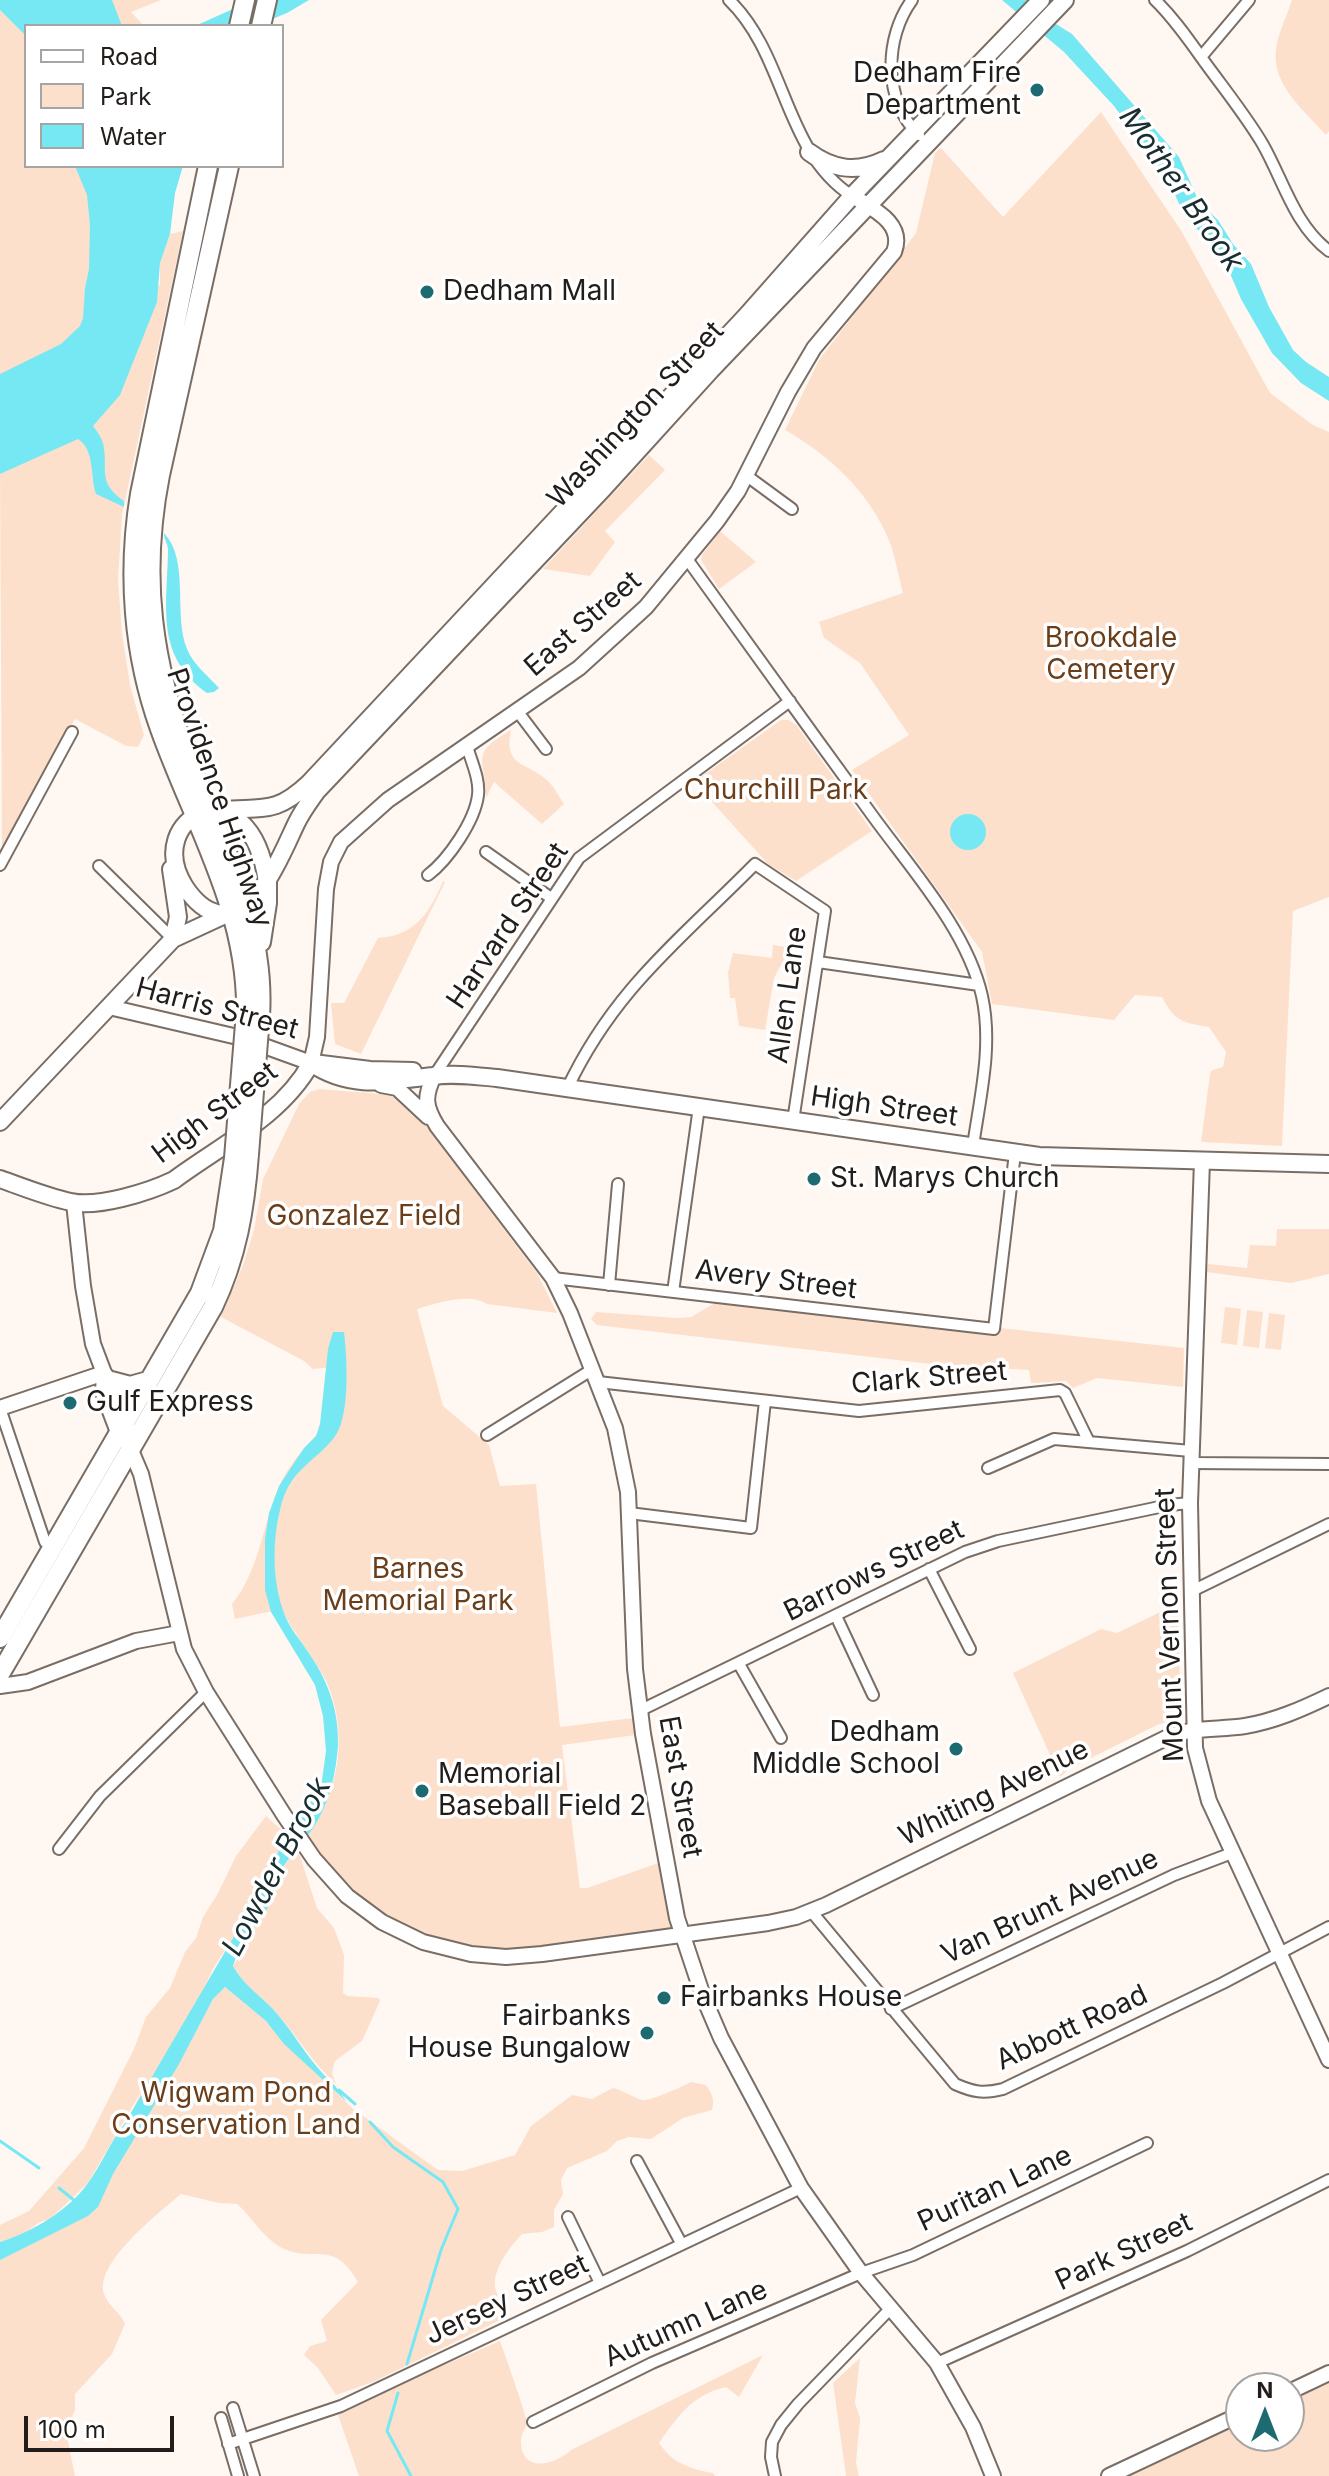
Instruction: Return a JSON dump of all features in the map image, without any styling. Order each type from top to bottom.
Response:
[{"type":"highway","points":[[239,24],[245,0]]},
{"type":"highway","points":[[261,24],[267,0]]},
{"type":"highway","name":"Providence Highway","points":[[203,814],[163,738],[149,695],[138,641],[133,568],[140,494],[208,168]]},
{"type":"highway","name":"Providence Highway","points":[[0,1674],[196,1338],[223,1287],[242,1219],[242,1156],[258,957],[203,814],[161,672],[152,619],[149,564],[160,475],[229,168]]},
{"type":"highway","points":[[258,957],[267,903],[267,882]]},
{"type":"highway","name":"Providence Highway","points":[[240,908],[253,1014]]},
{"type":"highway","name":"Providence Highway","points":[[0,1638],[191,1309],[212,1265],[242,1156]]},
{"type":"highway","points":[[108,1377],[130,1386],[148,1381]]},
{"type":"main road","name":"Washington Street","points":[[203,814],[274,807],[283,804],[309,783],[746,316],[852,196],[1041,0]]},
{"type":"main road","name":"Washington Street","points":[[240,908],[267,882],[298,820],[317,791],[1062,4]]},
{"type":"main road","points":[[809,152],[827,163],[852,169],[866,167],[889,157]]},
{"type":"main road","points":[[173,939],[178,917],[172,873],[174,844],[183,827],[203,814],[228,814],[247,827],[260,848],[267,882]]},
{"type":"main road","points":[[174,844],[178,873],[192,897],[209,911],[225,914],[240,908]]},
{"type":"main road","points":[[0,1122],[173,939],[240,908]]},
{"type":"main road","name":"High Street","points":[[311,1063],[370,1070],[403,1070],[434,1076]]},
{"type":"main road","name":"High Street","points":[[311,1063],[336,1078],[367,1083],[434,1076],[497,1078],[1015,1153],[1074,1158],[1329,1164]]},
{"type":"main road","name":"High Street","points":[[0,1179],[74,1203],[138,1194],[174,1180],[276,1107],[302,1081],[311,1063]]},
{"type":"street","points":[[729,0],[749,20],[759,37],[809,152],[834,182],[869,206]]},
{"type":"street","points":[[912,0],[896,29],[893,81],[899,109],[929,144]]},
{"type":"street","points":[[1155,0],[1201,57],[1262,144],[1302,220],[1329,251]]},
{"type":"street","points":[[1201,57],[1249,0]]},
{"type":"street","name":"East Street","points":[[311,1063],[317,1037],[326,889],[335,852],[348,833],[370,814],[579,668],[646,607],[687,559],[729,506],[814,348],[894,252],[897,237],[888,221],[869,206]]},
{"type":"street","points":[[747,476],[792,509]]},
{"type":"street","points":[[687,559],[927,889],[970,960],[985,1013],[986,1046],[973,1146]]},
{"type":"street","name":"Harvard Street","points":[[434,1076],[572,866],[588,850],[790,701]]},
{"type":"street","points":[[518,712],[546,749]]},
{"type":"street","points":[[0,865],[72,732]]},
{"type":"street","points":[[428,875],[452,853],[478,796],[467,746]]},
{"type":"street","points":[[486,852],[551,898]]},
{"type":"street","name":"Allen Lane","points":[[567,1089],[593,1039],[638,979],[755,864],[825,911],[793,1121]]},
{"type":"street","points":[[99,866],[173,939]]},
{"type":"street","points":[[818,962],[979,985]]},
{"type":"street","name":"Harris Street","points":[[109,1007],[242,1038],[311,1063]]},
{"type":"street","name":"East Street","points":[[434,1076],[426,1101],[427,1110],[553,1278],[596,1376],[620,1444],[629,1513],[639,1711],[682,1936],[696,1980],[721,2038],[801,2188],[861,2273],[937,2363],[973,2427],[993,2476]]},
{"type":"street","points":[[367,1083],[397,1088],[437,1126]]},
{"type":"street","points":[[673,1292],[699,1107]]},
{"type":"street","name":"Avery Street","points":[[553,1278],[994,1329],[1015,1153]]},
{"type":"street","name":"Mount Vernon Street","points":[[1202,1161],[1190,1503],[1190,1592],[1197,1762],[1204,1788],[1232,1853],[1329,2060]]},
{"type":"street","points":[[609,1285],[618,1184]]},
{"type":"street","name":"Whiting Avenue","points":[[74,1203],[93,1344],[108,1377],[141,1474],[184,1649],[206,1692],[304,1845],[337,1886],[369,1913],[407,1935],[454,1951],[488,1956],[523,1956],[768,1923],[811,1911],[1168,1737],[1195,1730],[1261,1723],[1329,1696]]},
{"type":"street","points":[[487,1435],[596,1376]]},
{"type":"street","name":"Clark Street","points":[[596,1376],[765,1401],[867,1411],[1060,1390],[1065,1393],[1089,1442]]},
{"type":"street","points":[[45,1542],[0,1408],[108,1377]]},
{"type":"street","points":[[629,1513],[751,1528],[765,1401]]},
{"type":"street","points":[[988,1468],[1048,1441],[1089,1442],[1191,1457],[1329,1464]]},
{"type":"street","name":"Barrows Street","points":[[639,1711],[965,1552],[998,1541],[1190,1503]]},
{"type":"street","points":[[1190,1592],[1329,1524]]},
{"type":"street","points":[[929,1569],[970,1649]]},
{"type":"street","points":[[836,1616],[873,1695]]},
{"type":"street","points":[[0,1686],[28,1682],[136,1641],[179,1633]]},
{"type":"street","points":[[739,1664],[781,1738]]},
{"type":"street","points":[[59,1849],[100,1796],[206,1692]]},
{"type":"street","name":"Van Brunt Avenue","points":[[891,2009],[1174,1875],[1232,1853]]},
{"type":"street","name":"Abbott Road","points":[[811,1911],[955,2084],[985,2094],[1003,2089],[1279,1955],[1329,1927]]},
{"type":"street","name":"Puritan Lane","points":[[861,2273],[913,2255],[1147,2143]]},
{"type":"street","points":[[637,2161],[681,2243]]},
{"type":"street","name":"Park Street","points":[[937,2363],[1187,2251],[1329,2180]]},
{"type":"street","name":"Jersey Street","points":[[228,2444],[341,2406],[801,2188]]},
{"type":"street","points":[[568,2217],[600,2283]]},
{"type":"street","name":"Autumn Lane","points":[[533,2422],[652,2363],[861,2273]]},
{"type":"street","points":[[775,2476],[772,2442],[781,2425],[891,2308]]},
{"type":"street","points":[[1305,2384],[1329,2373]]},
{"type":"street","points":[[233,2408],[254,2476]]},
{"type":"street","points":[[221,2418],[238,2476]]},
{"type":"street","points":[[1109,2476],[1225,2422]]},
{"type":"green space","points":[[106,0],[161,0],[131,12],[142,24],[121,24]]},
{"type":"green space","points":[[1292,0],[1329,0],[1329,131],[1326,135],[1291,96],[1279,74],[1277,43]]},
{"type":"green space","points":[[0,10],[24,34],[24,168],[122,168],[122,291],[0,418]]},
{"type":"green space","name":"Brookdale Cemetery","points":[[1101,112],[1182,232],[1270,393],[1313,425],[1329,432],[1329,897],[1293,911],[1282,1146],[1201,1142],[1210,1074],[1212,1070],[1223,1067],[1226,1052],[1209,1027],[1180,1020],[1162,997],[1135,995],[1114,1020],[992,1004],[982,952],[852,770],[909,735],[860,663],[824,638],[819,622],[903,593],[890,544],[870,505],[846,476],[817,451],[785,430],[819,360],[916,233],[935,153],[941,148],[1003,217]]},
{"type":"green space","points":[[183,231],[122,515],[118,580],[122,633],[130,685],[144,735],[138,747],[126,746],[75,719],[2,851],[0,467],[160,284],[160,263],[170,234]]},
{"type":"green space","points":[[649,455],[665,470],[605,531],[615,542],[590,576],[543,569]]},
{"type":"green space","points":[[720,531],[756,562],[719,589],[701,560]]},
{"type":"green space","name":"Churchill Park","points":[[781,720],[789,720],[797,726],[872,831],[796,881],[768,864],[694,782]]},
{"type":"green space","points":[[511,730],[509,743],[514,758],[549,782],[564,804],[542,824],[494,782],[486,798],[484,752]]},
{"type":"green space","points":[[445,882],[361,1054],[335,1044],[331,1003],[344,1003],[378,938],[402,933],[420,920],[433,903]]},
{"type":"green space","points":[[773,945],[786,947],[787,961],[782,963],[774,978],[765,1030],[739,1026],[735,998],[730,998],[728,972],[733,953],[772,958]]},
{"type":"green space","name":"Barnes Memorial Park","points":[[319,1089],[381,1094],[402,1099],[423,1122],[537,1273],[557,1313],[487,1304],[472,1299],[453,1300],[417,1309],[443,1406],[489,1445],[500,1486],[536,1484],[560,1727],[641,1717],[643,1734],[562,1745],[580,1888],[667,1860],[682,1936],[488,1956],[382,1922],[302,1841],[326,1798],[337,1765],[337,1719],[330,1690],[282,1609],[235,1619],[232,1604],[248,1578],[283,1478],[305,1448],[339,1412],[342,1366],[313,1369],[304,1361],[221,1317],[254,1230],[263,1179],[299,1104],[310,1092]]},
{"type":"green space","points":[[1277,1229],[1329,1229],[1329,1274],[1291,1283],[1206,1272],[1208,1264],[1247,1268],[1250,1245],[1276,1246]]},
{"type":"green space","points":[[717,1302],[985,1334],[997,1333],[1000,1328],[1184,1348],[1183,1387],[1097,1378],[1073,1388],[1066,1381],[1031,1383],[1029,1370],[931,1364],[597,1325],[591,1319],[596,1312],[691,1317]]},
{"type":"green space","points":[[1225,1307],[1241,1309],[1237,1345],[1221,1343]]},
{"type":"green space","points":[[1247,1310],[1263,1312],[1259,1348],[1243,1346]]},
{"type":"green space","points":[[1269,1313],[1285,1315],[1281,1350],[1265,1348]]},
{"type":"green space","points":[[1177,1604],[1181,1707],[1176,1719],[1157,1725],[1069,1769],[1060,1777],[1013,1673],[1101,1629],[1117,1633]]},
{"type":"green space","name":"Wigwam Pond Conservation Land","points":[[266,1816],[285,1833],[274,1862],[246,1905],[233,1938],[197,2002],[191,2040],[213,1999],[225,1987],[266,2021],[352,2108],[438,2170],[462,2171],[515,2155],[531,2126],[572,2095],[592,2099],[613,2088],[647,2100],[691,2082],[706,2085],[712,2097],[712,2110],[683,2118],[651,2139],[629,2137],[617,2141],[607,2151],[567,2168],[561,2180],[563,2194],[554,2210],[554,2227],[522,2234],[500,2265],[495,2287],[502,2306],[498,2315],[500,2320],[373,2382],[336,2395],[318,2368],[304,2355],[310,2346],[327,2341],[321,2320],[358,2282],[349,2269],[332,2256],[282,2248],[269,2239],[237,2204],[181,2194],[131,2239],[109,2268],[104,2294],[125,2324],[112,2354],[75,2394],[75,2410],[66,2431],[75,2476],[0,2476],[0,2246],[77,2215],[113,2152],[142,2090],[88,2183],[50,2219],[22,2235],[0,2242],[0,2225],[29,2211],[84,2148],[134,2049],[146,2017],[170,1988],[185,1952],[196,1938],[203,1917],[236,1856]]},
{"type":"green space","points":[[297,1847],[317,1908],[334,1928],[344,1955],[343,1993],[379,1998],[380,2001],[362,2041],[335,2061],[332,2073],[336,2084],[233,1966],[274,1894],[281,1871]]},
{"type":"green space","points":[[500,2341],[527,2421],[521,2438],[522,2451],[527,2458],[540,2464],[556,2460],[763,2355],[739,2397],[726,2387],[704,2395],[680,2415],[659,2443],[676,2460],[715,2476],[359,2476],[338,2415],[391,2388]]},
{"type":"green space","points":[[860,2358],[855,2403],[860,2418],[856,2463],[859,2476],[846,2476],[833,2383]]},
{"type":"green space","points":[[1329,2379],[1329,2476],[1122,2476],[1225,2428],[1225,2452],[1305,2452],[1305,2390]]},
{"type":"water","points":[[0,0],[112,0],[121,24],[24,24],[24,34],[0,10]]},
{"type":"water","points":[[253,0],[309,0],[260,24],[199,24]]},
{"type":"water","name":"Mother Brook","points":[[1002,0],[1033,0],[1056,24],[1072,34],[1179,157],[1199,202],[1218,220],[1233,244],[1251,264],[1269,307],[1293,350],[1329,377],[1329,401],[1301,383],[1272,353],[1229,271],[1208,240],[1185,217],[1168,179],[1114,106],[1064,52]]},
{"type":"water","points":[[76,168],[182,168],[175,193],[170,234],[160,263],[157,302],[120,395],[93,426],[103,443],[107,481],[124,501],[124,507],[96,494],[90,456],[78,439],[0,474],[0,374],[61,344],[80,326],[83,318],[89,269],[87,195]]},
{"type":"water","points":[[164,533],[177,558],[181,620],[187,649],[197,665],[219,688],[214,692],[207,693],[190,679],[172,647],[166,611],[168,551]]},
{"type":"water","points":[[968,814],[981,819],[986,832],[981,845],[968,850],[955,845],[950,832],[955,819]]},
{"type":"water","name":"Lowder Brook","points":[[333,1332],[344,1332],[346,1388],[343,1418],[333,1439],[295,1477],[284,1497],[275,1539],[275,1571],[285,1616],[320,1671],[334,1706],[338,1732],[335,1767],[323,1811],[282,1869],[267,1909],[243,1943],[233,1966],[246,1984],[278,2015],[346,2101],[284,2044],[266,2021],[225,1987],[213,1999],[179,2064],[113,2174],[98,2207],[88,2216],[0,2260],[0,2242],[37,2226],[60,2211],[93,2176],[233,1938],[246,1905],[274,1863],[285,1833],[310,1803],[322,1780],[326,1751],[323,1716],[315,1685],[271,1612],[265,1590],[265,1539],[269,1513],[279,1486],[304,1448],[316,1436],[320,1424],[328,1349]]},
{"type":"waterway","points":[[339,2090],[355,2104]]},
{"type":"waterway","points":[[370,2122],[393,2147],[443,2182],[458,2209],[441,2250],[407,2364]]},
{"type":"waterway","points":[[0,2141],[39,2168]]},
{"type":"waterway","points":[[59,2188],[75,2201]]},
{"type":"waterway","points":[[398,2393],[387,2431],[411,2476]]},
{"type":"place","name":"Dedham Fire Department","points":[[1037,90]]},
{"type":"place","name":"Dedham Mall","points":[[427,292]]},
{"type":"place","name":"St. Marys Church","points":[[814,1179]]},
{"type":"place","name":"Gulf Express","points":[[70,1403]]},
{"type":"place","name":"Dedham Middle School","points":[[956,1749]]},
{"type":"place","name":"Memorial Baseball Field 2","points":[[422,1791]]},
{"type":"place","name":"Fairbanks House","points":[[664,1998]]},
{"type":"place","name":"Fairbanks House Bungalow","points":[[647,2033]]},
{"type":"park label","name":"Gonzalez Field","points":[[364,1217]]}]
